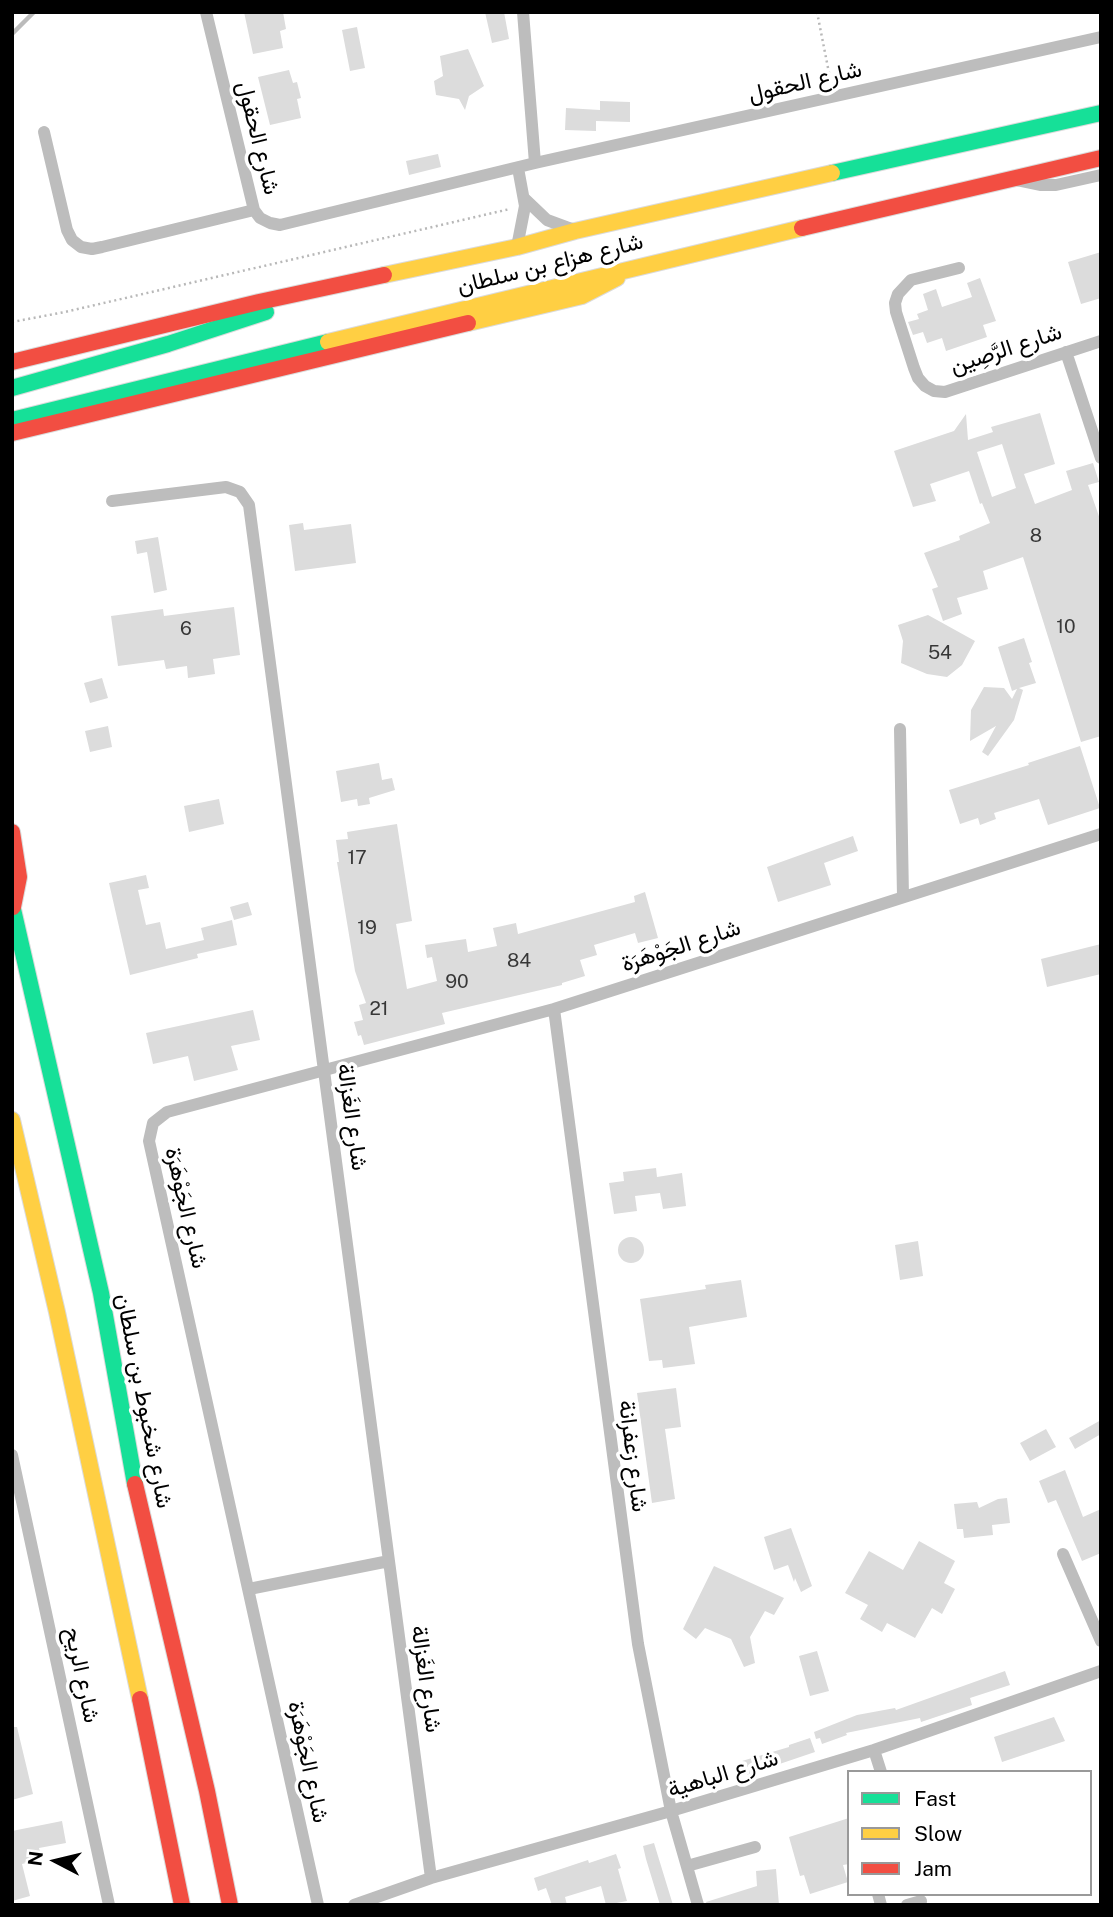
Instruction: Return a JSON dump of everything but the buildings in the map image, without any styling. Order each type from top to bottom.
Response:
[{"type":"main road","name":"شارع هزاع بن سلطان","points":[[12,362],[297,294],[517,247],[575,231],[1101,113]]},
{"type":"main road","name":"شارع هزاع بن سلطان","points":[[12,420],[629,268],[1101,158]]},
{"type":"main road","points":[[12,433],[582,296],[607,284],[629,268]]},
{"type":"main road","points":[[12,388],[237,322],[265,312],[297,294]]},
{"type":"main road","points":[[12,350],[38,356]]},
{"type":"main road","points":[[12,832],[19,877],[12,906]]},
{"type":"main road","name":"شارع شخبوط بن سلطان","points":[[12,906],[101,1293],[138,1500],[204,1777],[230,1905]]},
{"type":"main road","points":[[12,1120],[112,1566],[182,1905]]},
{"type":"street","name":"شارع الحقول","points":[[206,12],[254,210],[260,218],[280,225],[534,163],[1101,37]]},
{"type":"street","points":[[523,12],[534,163]]},
{"type":"street","points":[[44,132],[67,230],[72,240],[81,247],[102,247],[254,210]]},
{"type":"street","points":[[517,247],[525,202],[518,167]]},
{"type":"street","points":[[1009,178],[1024,183],[1056,185],[1101,175]]},
{"type":"street","points":[[525,202],[547,220],[575,231]]},
{"type":"street","name":"شارع الرَّصِين","points":[[959,268],[911,280],[898,294],[895,312],[918,378],[934,391],[945,392],[1101,341]]},
{"type":"street","points":[[1066,352],[1101,458]]},
{"type":"street","name":"شارع الغَزالة","points":[[112,501],[226,487],[240,492],[249,505],[431,1878]]},
{"type":"street","points":[[900,729],[903,897]]},
{"type":"street","name":"شارع الجَوْهَرَة","points":[[318,1905],[149,1141],[153,1123],[167,1112],[554,1009],[1101,834]]},
{"type":"street","name":"شارع زعفرانة","points":[[554,1009],[628,1578],[645,1685],[671,1811],[698,1905]]},
{"type":"street","name":"شارع الريح","points":[[12,1455],[18,1505],[109,1905]]},
{"type":"street","points":[[1063,1554],[1101,1641]]},
{"type":"street","points":[[249,1589],[389,1561]]},
{"type":"street","name":"شارع الباهية","points":[[354,1905],[431,1878],[671,1811],[874,1750],[1101,1671]]},
{"type":"street","points":[[874,1750],[880,1770]]},
{"type":"street","points":[[687,1866],[755,1847]]},
{"type":"street","points":[[907,1905],[921,1900]]},
{"type":"path","points":[[817,12],[833,97]]},
{"type":"path","points":[[12,322],[78,309],[525,202]]},
{"type":"waterway","points":[[12,34],[34,12]]},
{"type":"traffic: fast","points":[[832,173],[1101,113]]},
{"type":"traffic: fast","points":[[12,388],[168,344],[266,312]]},
{"type":"traffic: fast","points":[[12,420],[328,342]]},
{"type":"traffic: fast","points":[[12,905],[101,1293],[135,1484]]},
{"type":"traffic: slow","points":[[384,275],[517,247],[575,231],[832,173]]},
{"type":"traffic: slow","points":[[328,342],[802,228]]},
{"type":"traffic: slow","points":[[468,323],[582,296],[617,278]]},
{"type":"traffic: slow","points":[[12,1120],[57,1312],[140,1699]]},
{"type":"traffic: jam","points":[[802,228],[1101,158]]},
{"type":"traffic: jam","points":[[12,362],[259,302],[384,275]]},
{"type":"traffic: jam","points":[[12,433],[468,323]]},
{"type":"traffic: jam","points":[[12,832],[19,877],[13,907]]},
{"type":"traffic: jam","points":[[135,1484],[207,1791],[230,1905]]},
{"type":"traffic: jam","points":[[140,1699],[182,1905]]}]
